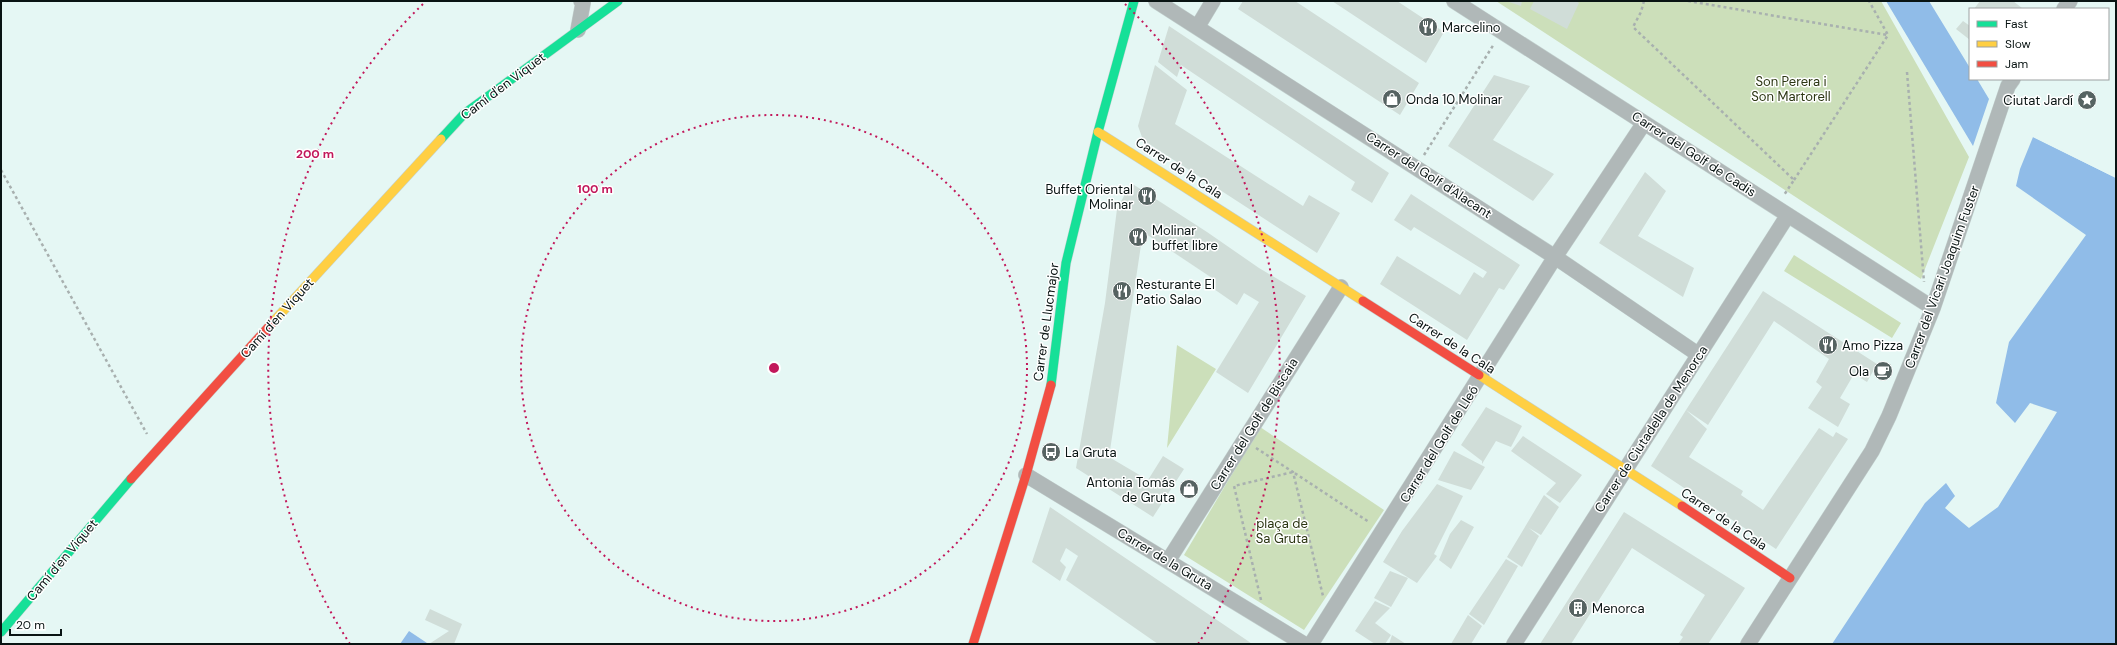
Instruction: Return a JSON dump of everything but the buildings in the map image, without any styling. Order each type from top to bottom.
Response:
[{"type":"street","points":[[578,30],[583,3],[581,1]]},
{"type":"street","name":"Camí d'en Viquet","points":[[1,632],[156,450],[464,114],[618,1]]},
{"type":"street","name":"Carrer de Llucmajor","points":[[973,644],[1026,475],[1050,389],[1066,263],[1098,132],[1134,1]]},
{"type":"street","name":"Carrer del Golf d'Alacant","points":[[1156,1],[1198,26],[1555,257],[1699,354]]},
{"type":"street","points":[[1198,26],[1213,1]]},
{"type":"street","name":"Carrer del Golf de Cadis","points":[[1454,1],[1934,308]]},
{"type":"street","name":"Carrer del Vicari Joaquim Fuster","points":[[1748,644],[1872,451],[1889,416],[1934,308],[2010,83]]},
{"type":"street","name":"Carrer del Golf de Lleó","points":[[1311,644],[1481,377],[1555,257],[1644,123]]},
{"type":"street","name":"Carrer de la Cala","points":[[1098,132],[1626,469],[1790,578]]},
{"type":"street","name":"Carrer de Ciutadella de Menorca","points":[[1514,644],[1699,354],[1782,211]]},
{"type":"street","name":"Carrer del Golf de Biscaia","points":[[1168,560],[1341,287]]},
{"type":"street","name":"Carrer de la Gruta","points":[[1026,475],[1304,644]]},
{"type":"path","points":[[1644,1],[1634,27],[1794,180]]},
{"type":"path","points":[[1688,1],[1888,35]]},
{"type":"path","points":[[1869,1],[1888,35]]},
{"type":"path","points":[[1416,167],[1502,31]]},
{"type":"path","points":[[1782,211],[1794,180],[1888,35]]},
{"type":"path","points":[[1907,72],[1924,287]]},
{"type":"path","points":[[1,170],[156,450]]},
{"type":"path","points":[[1244,440],[1383,531]]},
{"type":"path","points":[[1293,472],[1328,618]]},
{"type":"path","points":[[1266,621],[1234,486],[1293,472]]},
{"type":"green space","name":"Son Perera i Son Martorell","points":[[1496,1],[1881,1],[1969,157],[1921,279]]},
{"type":"green space","points":[[1794,255],[1901,323],[1892,338],[1784,271]]},
{"type":"green space","points":[[1177,345],[1216,369],[1167,448]]},
{"type":"green space","name":"plaça de Sa Gruta","points":[[1260,427],[1384,510],[1304,630],[1184,555]]},
{"type":"water","points":[[1886,1],[1929,1],[1969,66],[1969,80],[1978,80],[1989,99],[1973,146]]},
{"type":"water","points":[[2033,137],[2116,178],[2116,644],[1832,644],[1925,503],[1946,483],[1955,496],[1945,508],[1969,528],[1998,507],[2057,412],[2030,403],[2015,423],[1996,403],[2009,342],[2086,235],[2016,186],[2020,169]]},
{"type":"water","points":[[409,631],[427,643],[400,644]]},
{"type":"pier","points":[[2034,136],[2116,176],[2116,178],[2033,137]]},
{"type":"traffic: fast","points":[[441,139],[464,114],[618,1]]},
{"type":"traffic: fast","points":[[1051,385],[1066,263],[1098,132],[1134,1]]},
{"type":"traffic: fast","points":[[1,632],[131,479]]},
{"type":"traffic: slow","points":[[1098,132],[1363,301]]},
{"type":"traffic: slow","points":[[273,322],[441,139]]},
{"type":"traffic: slow","points":[[1479,375],[1682,506]]},
{"type":"traffic: jam","points":[[1363,301],[1479,375]]},
{"type":"traffic: jam","points":[[131,479],[273,322]]},
{"type":"traffic: jam","points":[[973,644],[1026,475],[1051,385]]},
{"type":"traffic: jam","points":[[1682,506],[1790,578]]},
{"type":"place","name":"Marcelino","points":[[1428,27]]},
{"type":"place","name":"Onda 10 Molinar","points":[[1392,99]]},
{"type":"place","name":"Ciutat Jardí","points":[[2087,100]]},
{"type":"place","name":"Buffet Oriental Molinar","points":[[1147,196]]},
{"type":"place","name":"Molinar buffet libre","points":[[1138,237]]},
{"type":"place","name":"Resturante El Patio Salao","points":[[1122,291]]},
{"type":"place","name":"Amo Pizza","points":[[1828,345]]},
{"type":"place","name":"Ola","points":[[1883,371]]},
{"type":"place","name":"La Gruta","points":[[1051,452]]},
{"type":"place","name":"Antonia Tomás de Gruta","points":[[1189,489]]},
{"type":"place","name":"Menorca","points":[[1578,608]]}]
